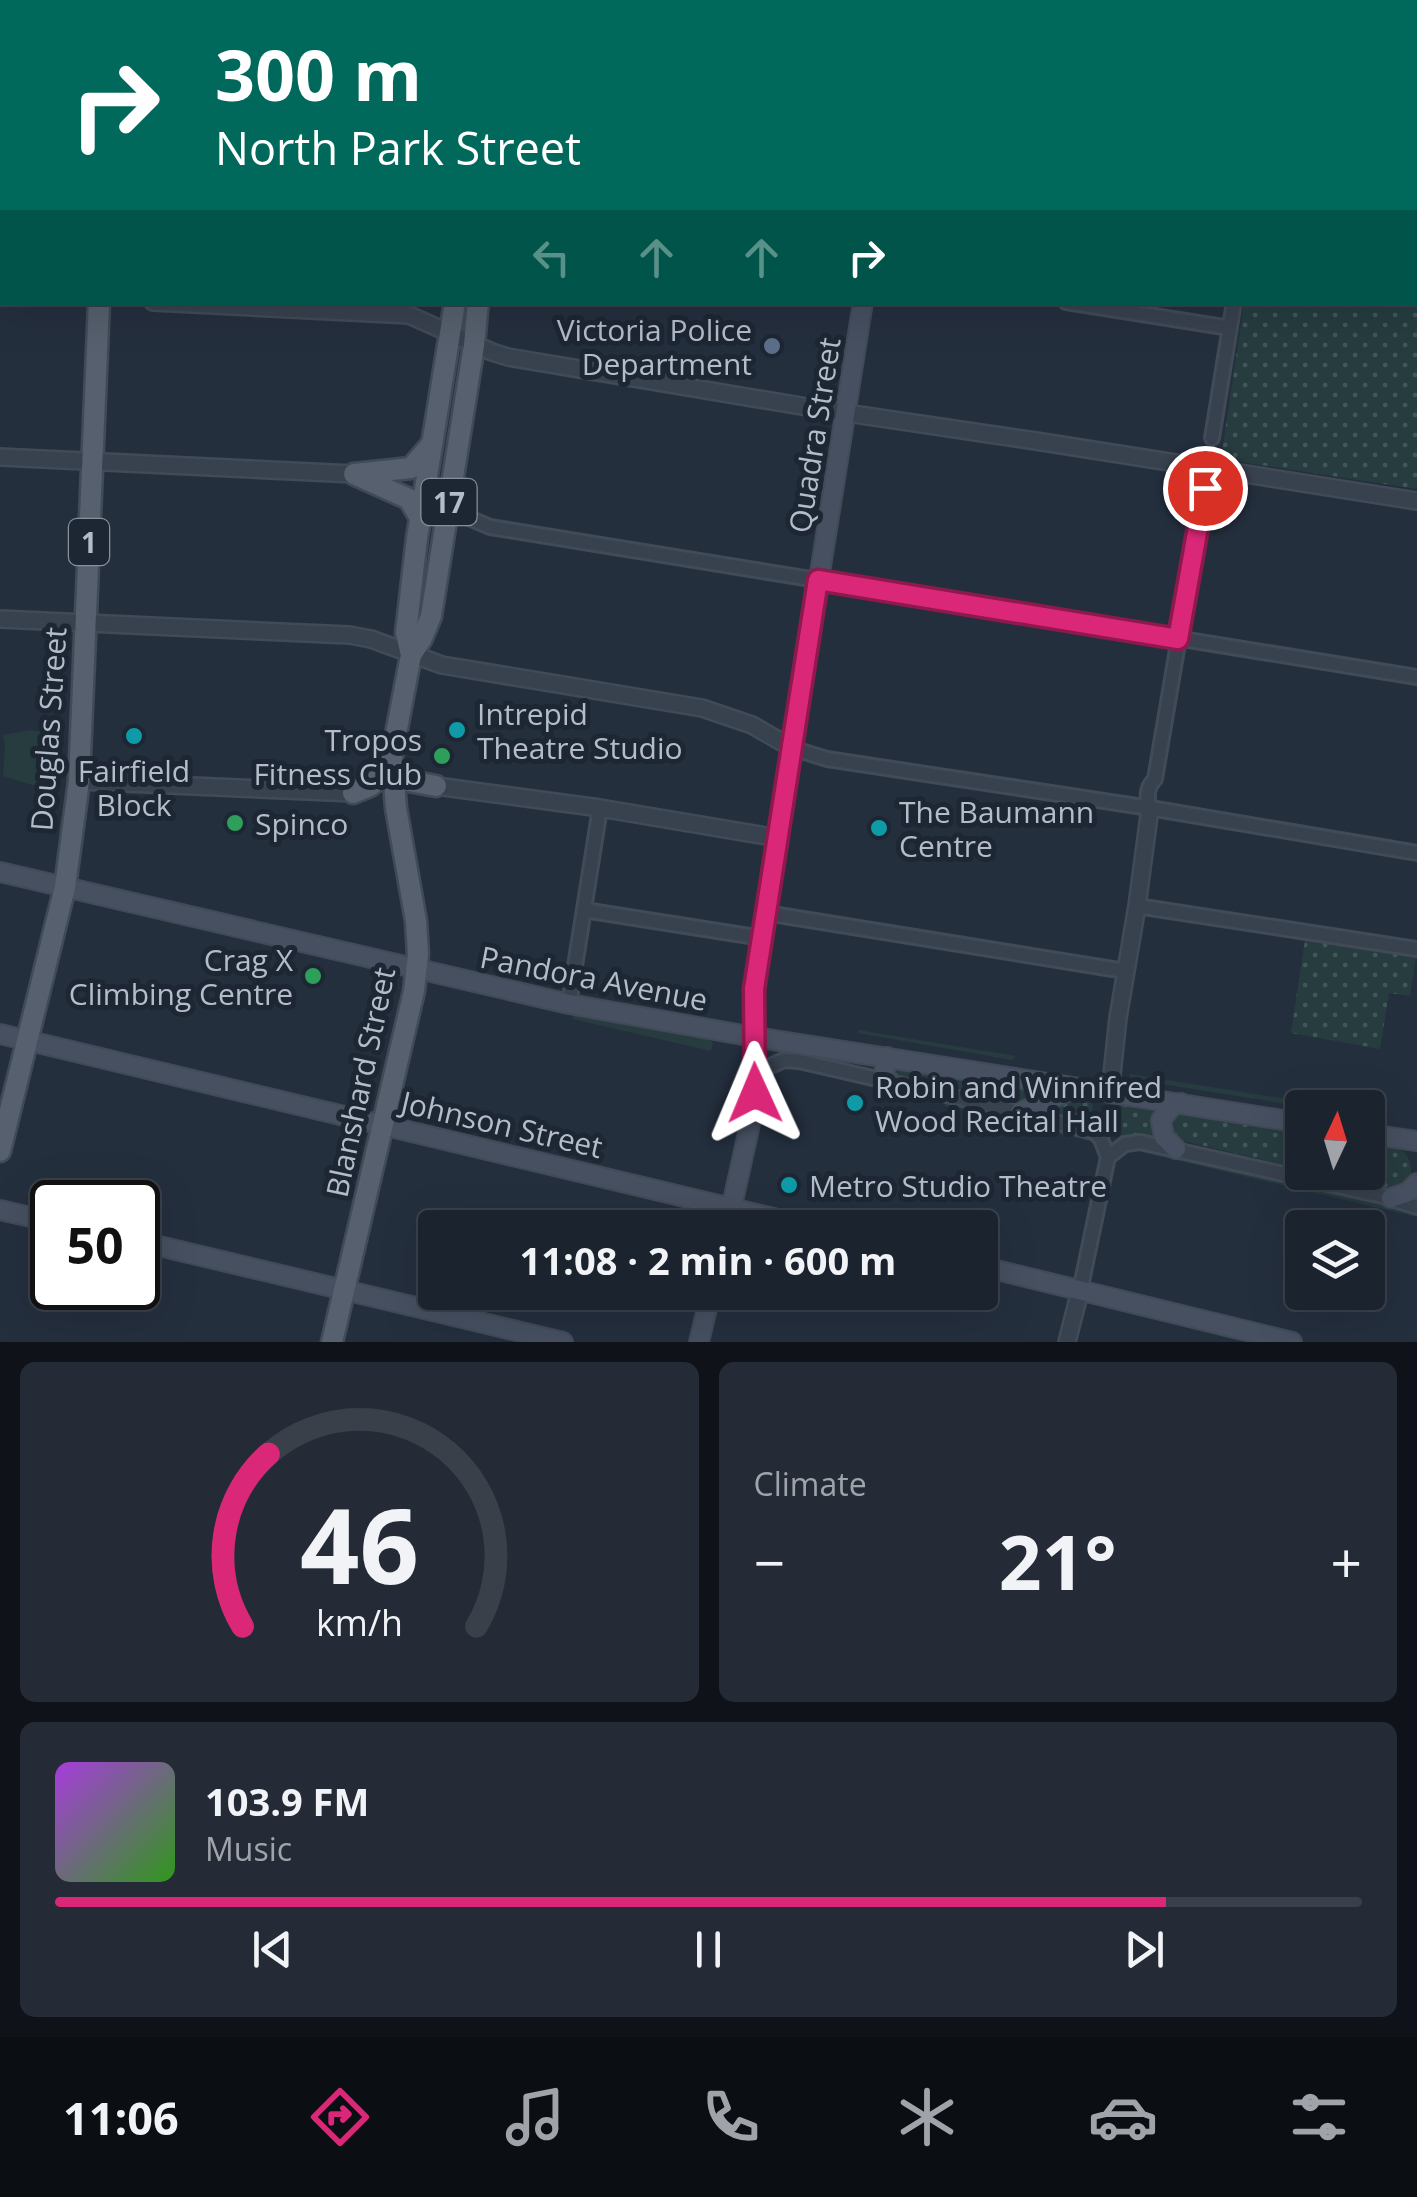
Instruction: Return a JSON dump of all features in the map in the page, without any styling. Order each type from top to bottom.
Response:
[{"type":"main road","name":"Douglas Street","points":[[0,1151],[65,887],[79,781],[100,305]]},
{"type":"main road","name":"Blanshard Street","points":[[332,1342],[417,970],[416,921],[394,787],[411,655],[406,633],[420,518],[455,305]]},
{"type":"main road","name":"Blanshard Street","points":[[411,655],[430,616],[478,305]]},
{"type":"main road","name":"Quadra Street","points":[[731,1208],[752,1115],[752,1006],[863,305]]},
{"type":"main road","points":[[354,474],[411,468],[432,445]]},
{"type":"main road","points":[[354,474],[409,499],[420,518]]},
{"type":"main road","points":[[352,793],[370,786],[429,790],[436,786]]},
{"type":"main road","points":[[352,793],[373,798],[394,787]]},
{"type":"main road","name":"Pandora Avenue","points":[[0,872],[569,1004],[1285,1120]]},
{"type":"main road","name":"Johnson Street","points":[[0,1034],[739,1210]]},
{"type":"main road","points":[[883,1080],[887,1057]]},
{"type":"main road","points":[[1020,1112],[1074,1088]]},
{"type":"main road","points":[[1176,1149],[1164,1137],[1161,1120],[1172,1106],[1181,1103]]},
{"type":"main road","points":[[1385,1138],[1413,1144]]},
{"type":"main road","points":[[1391,1198],[1408,1192],[1417,1183]]},
{"type":"main road","points":[[0,1210],[30,1217]]},
{"type":"main road","points":[[160,1247],[563,1342]]},
{"type":"main road","points":[[998,1270],[1292,1342]]},
{"type":"main road","points":[[699,1342],[707,1310]]},
{"type":"street","points":[[217,305],[409,314],[508,357],[1417,500]]},
{"type":"street","points":[[1085,305],[1230,328]]},
{"type":"street","points":[[1212,438],[1234,305]]},
{"type":"street","points":[[0,457],[354,474]]},
{"type":"street","points":[[1110,1093],[1150,808],[1150,784],[1155,779],[1208,467]]},
{"type":"street","points":[[448,509],[490,527],[1417,678]]},
{"type":"street","points":[[0,619],[371,638],[442,665],[702,708],[752,725],[792,748],[827,758],[1417,852]]},
{"type":"street","points":[[79,781],[352,793]]},
{"type":"street","points":[[436,786],[778,838]]},
{"type":"street","points":[[569,1004],[600,808]]},
{"type":"street","points":[[1137,906],[1417,949]]},
{"type":"street","points":[[584,910],[762,938]]},
{"type":"street","points":[[766,913],[1125,971]]},
{"type":"street","points":[[755,1074],[784,1060],[799,1061],[1094,1132],[1108,1157],[1067,1342]]},
{"type":"street","points":[[1108,1157],[1133,1142],[1417,1207]]},
{"type":"green space","points":[[1244,305],[1417,305],[1417,489],[1221,459]]},
{"type":"green space","points":[[30,730],[52,736],[49,790],[3,776],[3,735]]},
{"type":"green space","points":[[1305,940],[1416,957],[1410,996],[1389,993],[1380,1049],[1291,1033]]},
{"type":"green space","points":[[573,1015],[710,1039],[713,1044],[711,1051],[572,1019]]},
{"type":"green space","points":[[858,1030],[1016,1056],[1012,1060]]},
{"type":"green space","points":[[892,1066],[1054,1092],[1023,1103],[908,1076],[895,1078],[890,1073]]},
{"type":"green space","points":[[1130,1074],[1285,1099],[1285,1104],[1130,1079]]},
{"type":"green space","points":[[1073,1095],[1092,1103],[1093,1126],[1042,1113]]},
{"type":"green space","points":[[945,1101],[1091,1137],[1089,1141],[944,1106]]},
{"type":"green space","points":[[1122,1103],[1163,1107],[1159,1139],[1120,1141]]},
{"type":"green space","points":[[1177,1112],[1285,1127],[1285,1165],[1175,1139],[1166,1123]]},
{"type":"green space","points":[[1385,1144],[1400,1149],[1410,1161],[1410,1182],[1385,1188]]},
{"type":"green space","points":[[1140,1148],[1285,1182],[1285,1186],[1129,1149]]},
{"type":"green space","points":[[1303,1190],[1319,1190],[1417,1213],[1417,1217]]},
{"type":"place","name":"Victoria Police Department","points":[[772,346]]},
{"type":"place","name":"Intrepid Theatre Studio","points":[[457,730]]},
{"type":"place","name":"Fairfield Block","points":[[134,736]]},
{"type":"place","name":"Tropos Fitness Club","points":[[442,756]]},
{"type":"place","name":"Spinco","points":[[235,823]]},
{"type":"place","name":"The Baumann Centre","points":[[879,828]]},
{"type":"place","name":"Crag X Climbing Centre","points":[[313,976]]},
{"type":"place","name":"Robin and Winnifred Wood Recital Hall","points":[[855,1103]]},
{"type":"place","name":"Metro Studio Theatre","points":[[789,1185]]},
{"type":"route","points":[[755,1093],[754,989],[818,580],[1178,639],[1205,488]]}]
